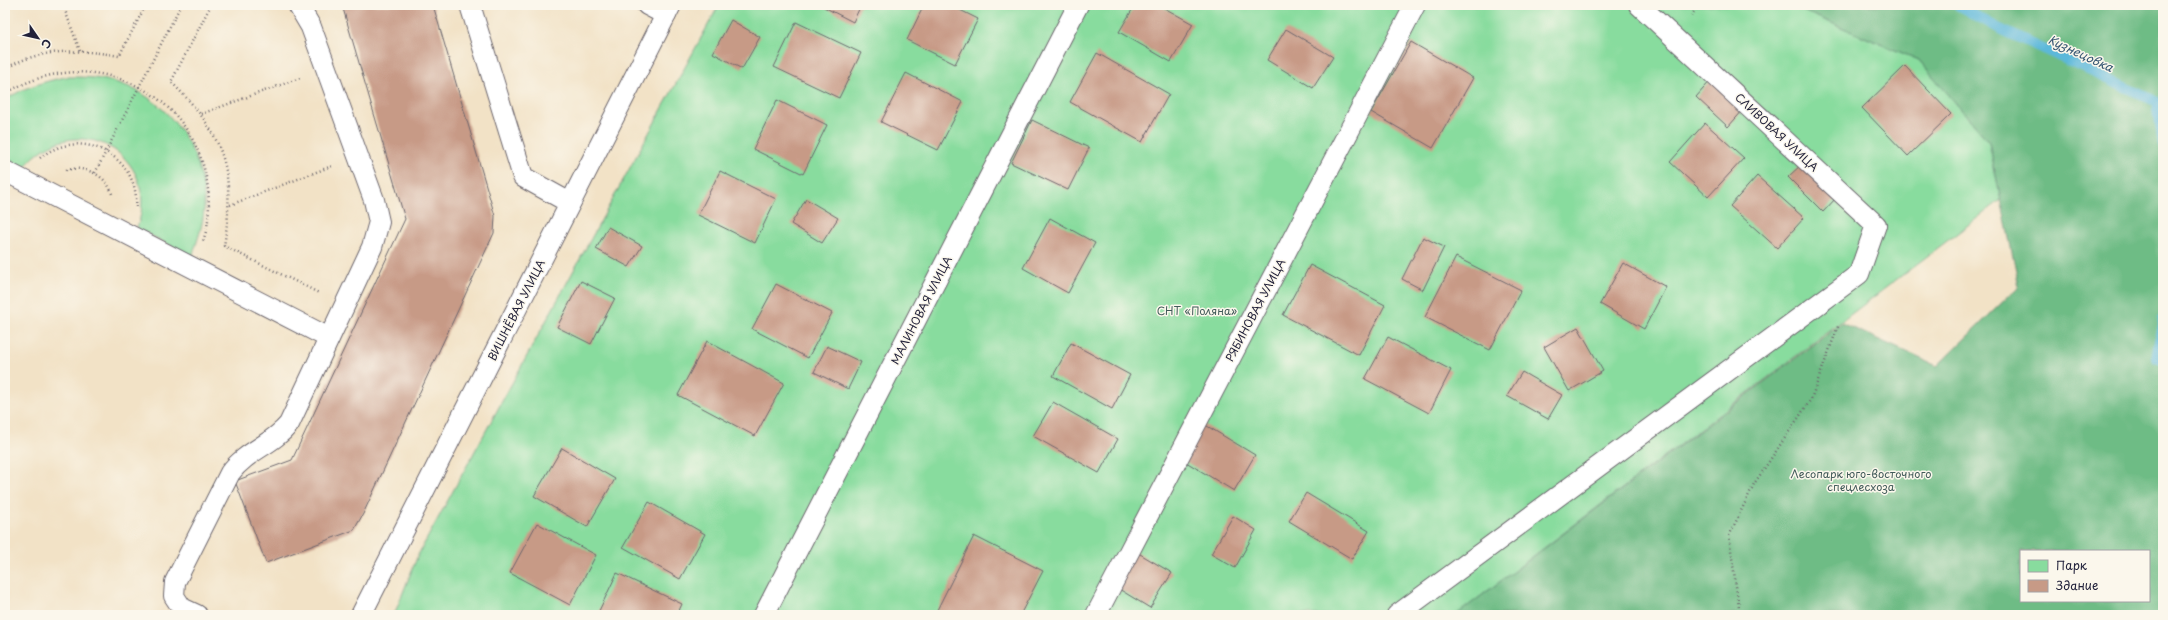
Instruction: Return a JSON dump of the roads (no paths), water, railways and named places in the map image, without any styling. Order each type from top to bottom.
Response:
[{"type":"lane","points":[[197,615],[182,608],[174,596],[175,582],[230,473],[246,456],[280,435],[289,424],[372,246],[379,222],[374,200],[311,26],[298,5]]},
{"type":"lane","points":[[470,5],[523,177],[570,203]]},
{"type":"lane","points":[[647,5],[669,10]]},
{"type":"lane","name":"МАЛИНОВАЯ УЛИЦА","points":[[764,615],[1078,5]]},
{"type":"lane","name":"РЯБИНОВАЯ УЛИЦА","points":[[1096,615],[1415,5]]},
{"type":"lane","name":"СЛИВОВАЯ УЛИЦА","points":[[1397,615],[1859,274],[1876,225],[1639,5]]},
{"type":"lane","name":"ВИШНЁВАЯ УЛИЦА","points":[[361,615],[669,10]]},
{"type":"lane","points":[[13,176],[329,338]]},
{"type":"waterway","name":"Кузнецовка","points":[[1957,5],[1998,28],[2157,102],[2163,145]]},
{"type":"waterway","name":"Кузнецовка","points":[[2163,319],[2156,358],[2163,361]]},
{"type":"park label","name":"СНТ «Поляна»","points":[[1197,310]]},
{"type":"park label","name":"Лесопарк юго-восточного спецлесхоза","points":[[1861,479]]}]
